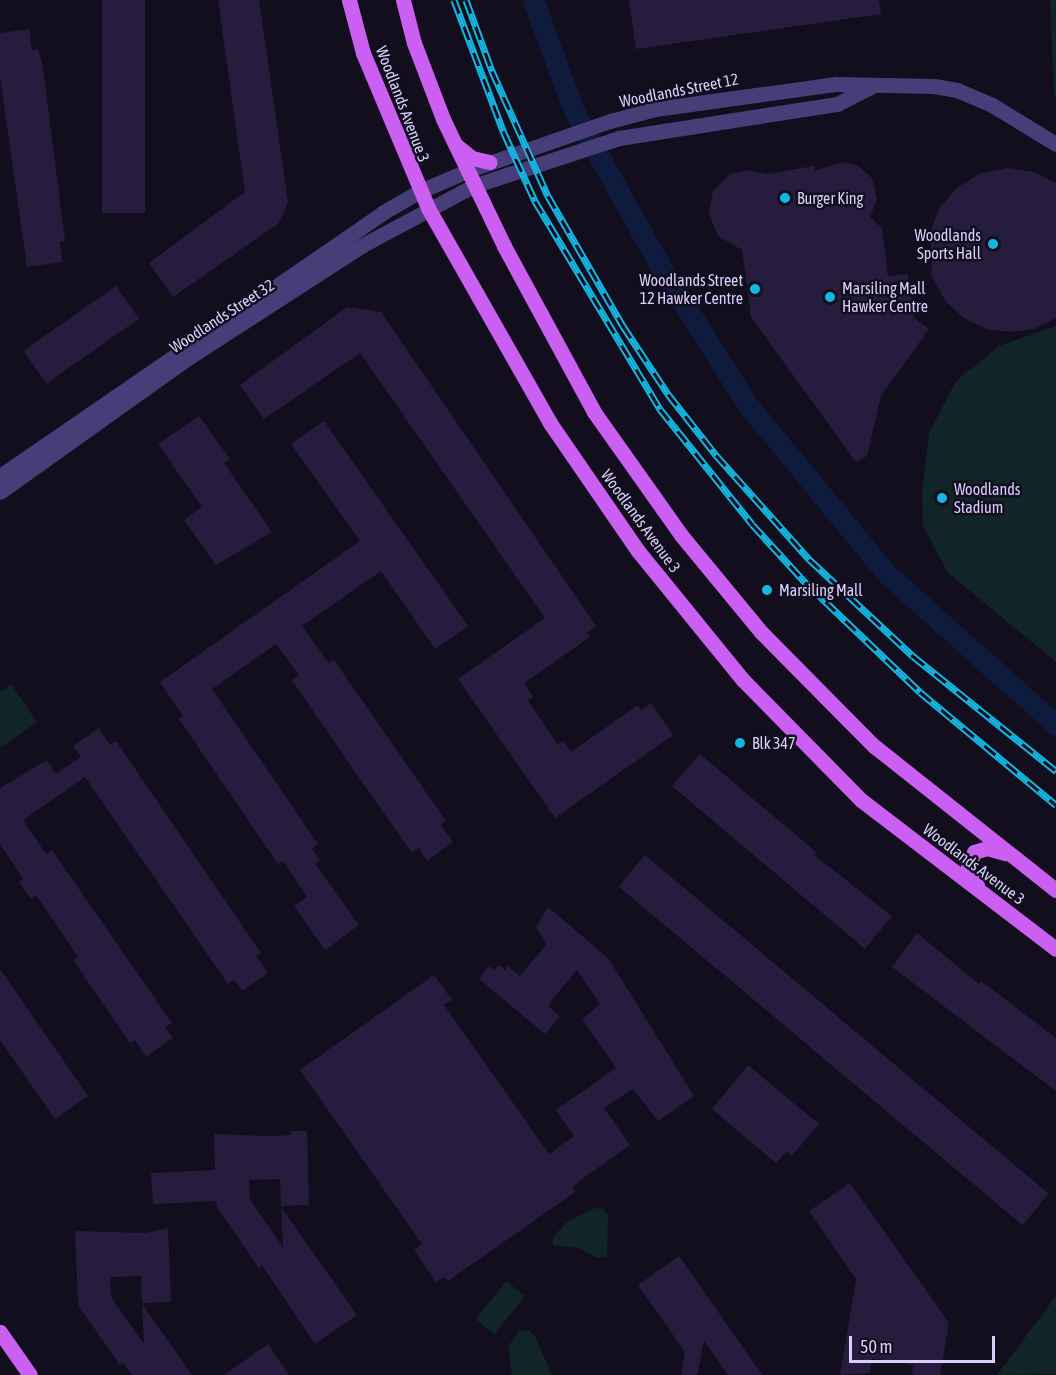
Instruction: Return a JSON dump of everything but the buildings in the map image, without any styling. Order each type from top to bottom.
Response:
[{"type":"main road","name":"Woodlands Avenue 3","points":[[349,0],[363,53],[428,208],[550,423],[638,551],[743,680],[861,800],[1056,949]]},
{"type":"main road","name":"Woodlands Avenue 3","points":[[403,0],[414,43],[452,140],[473,186],[594,412],[681,535],[760,632],[874,746],[1056,890]]},
{"type":"main road","points":[[452,140],[472,158],[490,162]]},
{"type":"main road","points":[[982,892],[968,867],[974,852],[987,848],[1011,855]]},
{"type":"main road","points":[[0,1332],[30,1375]]},
{"type":"street","name":"Woodlands Street 12","points":[[466,172],[610,121],[655,109],[836,84],[957,90],[992,105],[1056,144]]},
{"type":"street","name":"Woodlands Street 12","points":[[473,186],[615,140],[837,104],[871,87]]},
{"type":"street","name":"Woodlands Street 32","points":[[3,467],[382,213],[420,191],[466,172]]},
{"type":"street","name":"Woodlands Street 32","points":[[0,492],[185,360],[361,246],[428,208],[473,186]]},
{"type":"green space","points":[[1050,0],[1056,0],[1056,96],[1054,95]]},
{"type":"green space","points":[[1056,326],[1056,662],[947,572],[923,525],[922,492],[929,433],[956,381],[999,346]]},
{"type":"green space","points":[[11,684],[37,722],[0,748],[0,692]]},
{"type":"green space","points":[[594,1208],[603,1209],[608,1215],[607,1257],[597,1258],[579,1248],[553,1245],[553,1237],[567,1222]]},
{"type":"green space","points":[[506,1281],[525,1296],[495,1334],[476,1320]]},
{"type":"green space","points":[[1056,1296],[1056,1374],[997,1375],[1050,1304]]},
{"type":"green space","points":[[528,1330],[535,1336],[552,1375],[512,1375],[508,1347],[519,1331]]},
{"type":"waterway","points":[[533,0],[574,111],[659,264],[747,404],[889,576],[1056,725]]},
{"type":"railway","points":[[454,0],[504,133],[535,201],[660,409],[752,524],[805,582],[920,692],[1056,805]]},
{"type":"railway","points":[[466,0],[492,71],[548,196],[623,326],[668,394],[716,455],[809,559],[913,656],[1056,771]]},
{"type":"place","name":"Burger King","points":[[785,198]]},
{"type":"place","name":"Woodlands Sports Hall","points":[[993,244]]},
{"type":"place","name":"Woodlands Street 12 Hawker Centre","points":[[755,289]]},
{"type":"place","name":"Marsiling Mall Hawker Centre","points":[[830,297]]},
{"type":"place","name":"Woodlands Stadium","points":[[942,498]]},
{"type":"place","name":"Marsiling Mall","points":[[767,590]]},
{"type":"place","name":"Blk 347","points":[[740,743]]}]
